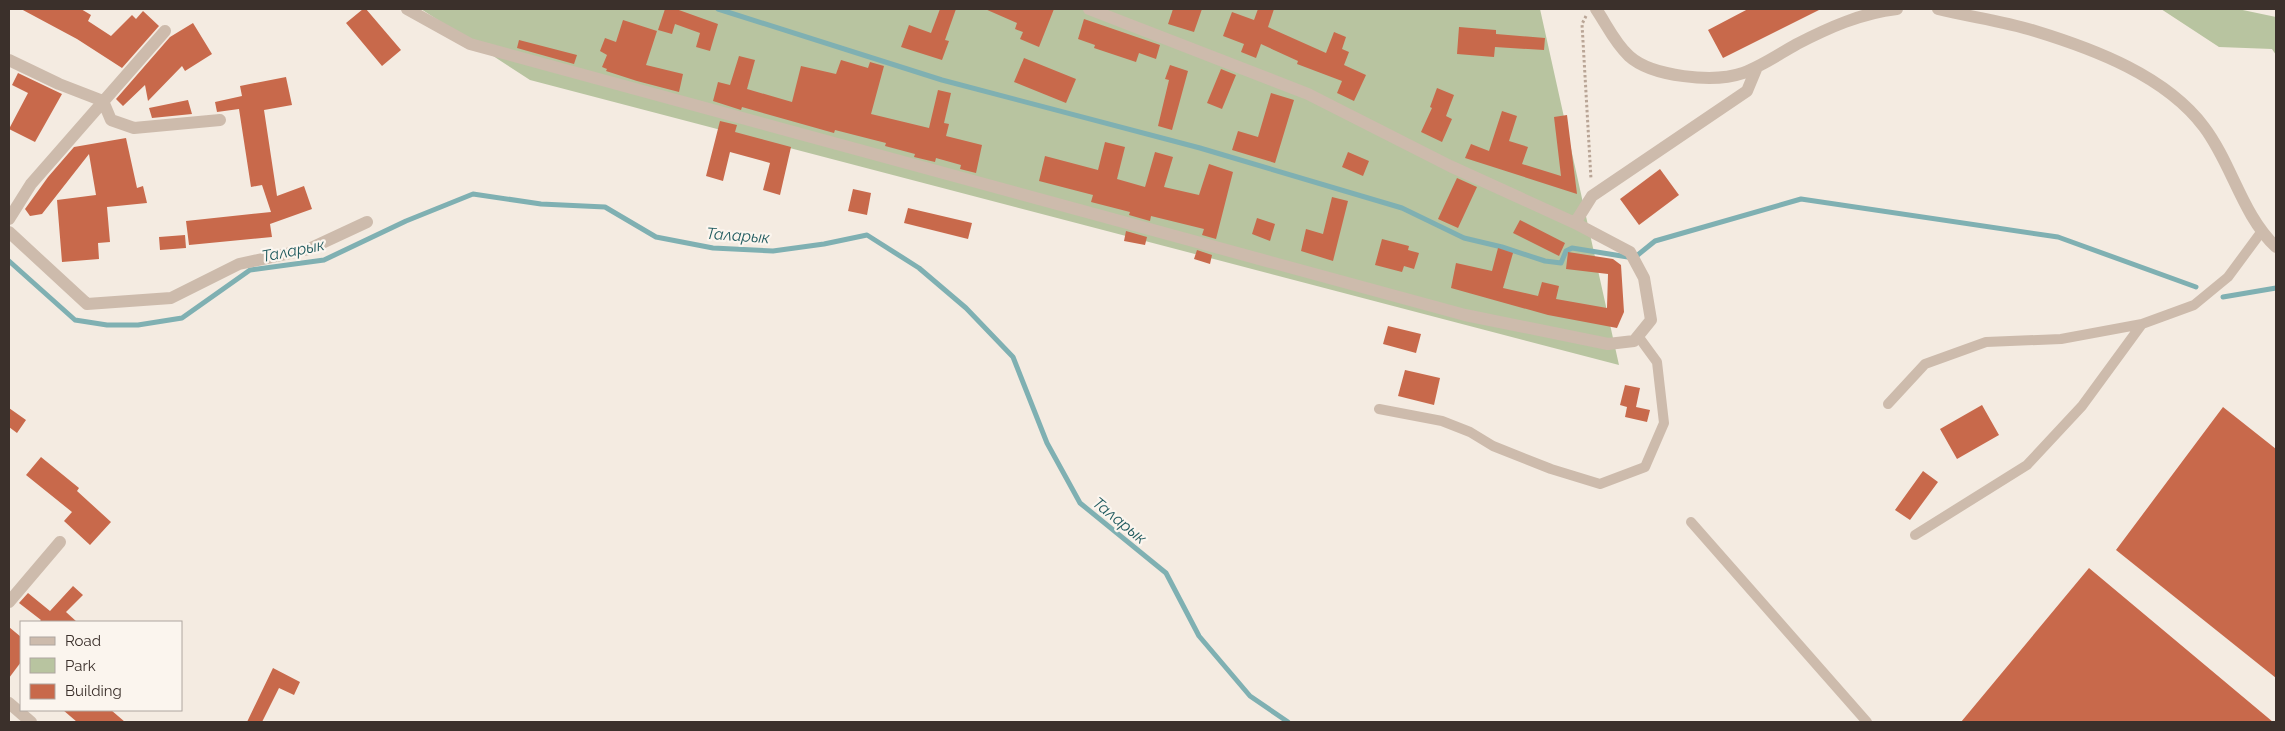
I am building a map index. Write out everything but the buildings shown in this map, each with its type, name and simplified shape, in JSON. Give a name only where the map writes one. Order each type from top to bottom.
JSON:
[{"type":"street","points":[[407,9],[470,44],[1465,316],[1608,344],[1634,342],[1651,320],[1644,278],[1630,252],[1575,223],[1450,166],[1308,94],[1089,9]]},
{"type":"street","points":[[1596,9],[1609,33],[1630,57],[1660,72],[1682,77],[1740,74],[1757,67],[1796,44],[1840,24],[1877,12],[1897,9]]},
{"type":"street","points":[[1938,9],[2033,30],[2050,36],[2136,70],[2170,92],[2187,107],[2205,128],[2225,161],[2262,231],[2276,247]]},
{"type":"street","points":[[9,219],[31,184],[165,32]]},
{"type":"street","points":[[9,60],[59,84],[103,101],[111,120],[134,128],[220,120]]},
{"type":"street","points":[[1575,223],[1592,196],[1746,91],[1757,67]]},
{"type":"street","points":[[9,232],[86,304],[171,298],[239,264],[309,249],[367,222]]},
{"type":"street","points":[[9,602],[60,542]]},
{"type":"street","points":[[9,703],[31,722]]},
{"type":"lane","points":[[1888,404],[1925,364],[1986,342],[2061,339],[2142,324],[2194,305],[2228,277],[2262,231]]},
{"type":"lane","points":[[1915,534],[2027,465],[2082,406],[2142,324]]},
{"type":"lane","points":[[1380,409],[1442,421],[1470,432],[1493,446],[1551,470],[1600,484],[1645,467],[1664,423],[1657,362],[1638,336]]},
{"type":"lane","points":[[1691,522],[1867,722]]},
{"type":"path","points":[[1589,9],[1582,24],[1592,196]]},
{"type":"green space","points":[[421,9],[1540,9],[1619,365],[530,80]]},
{"type":"green space","points":[[2161,9],[2238,9],[2276,17],[2276,55],[2272,49],[2219,47]]},
{"type":"waterway","points":[[718,9],[942,80],[1200,148],[1402,208],[1464,238],[1502,247],[1545,261],[1561,263],[1566,251],[1572,248],[1634,258],[1655,241],[1801,199],[2058,237],[2196,287]]},
{"type":"waterway","name":"Таларык","points":[[9,261],[75,320],[107,325],[138,325],[182,318],[250,270],[324,260],[406,221],[473,194],[541,204],[605,207],[656,237],[713,248],[773,251],[824,244],[867,235],[919,268],[966,308],[1013,357],[1047,443],[1080,503],[1166,573],[1199,636],[1250,696],[1288,722]]},
{"type":"waterway","points":[[2223,297],[2276,288]]}]
